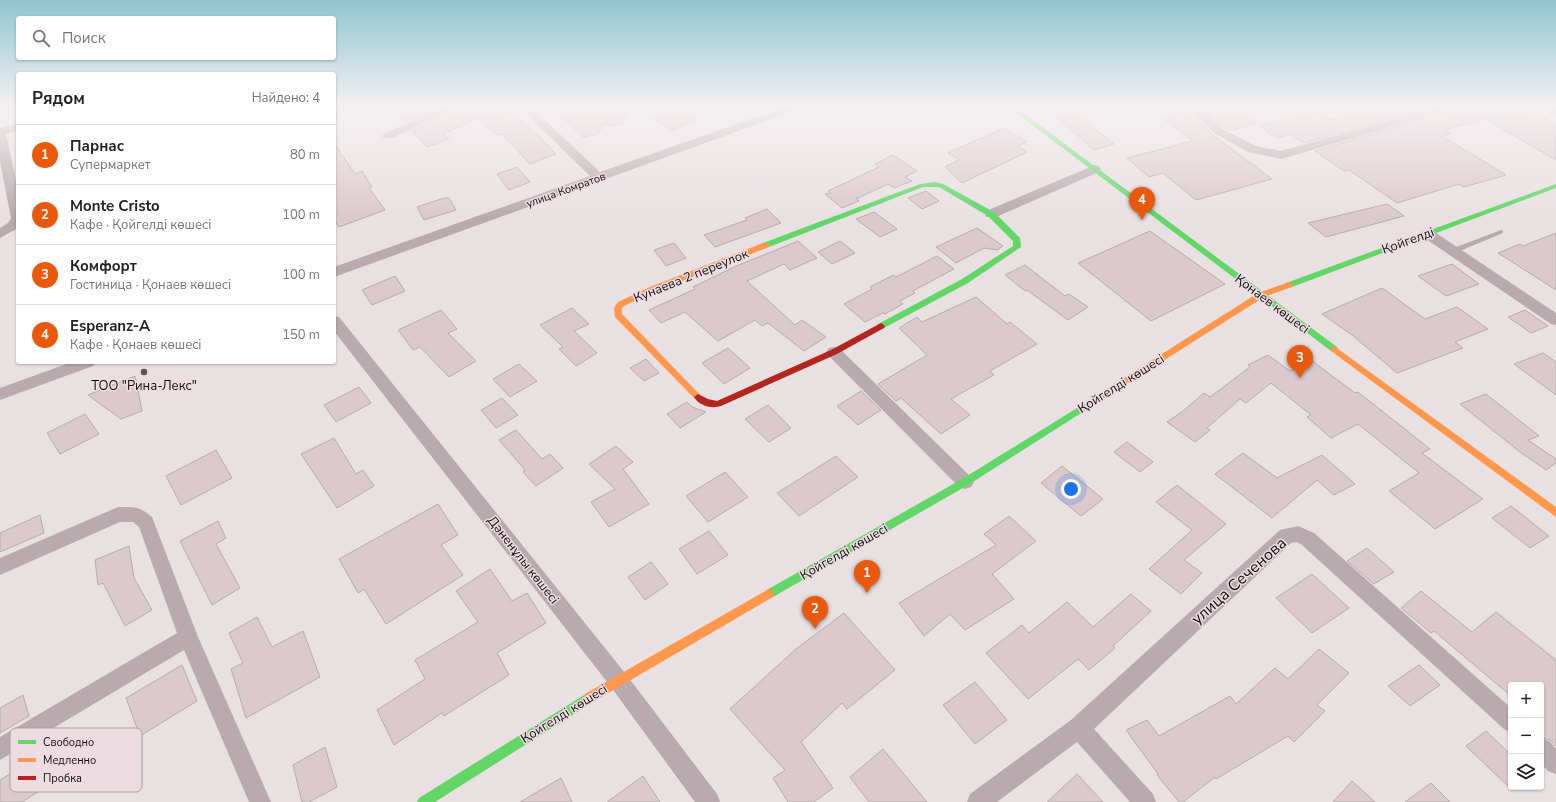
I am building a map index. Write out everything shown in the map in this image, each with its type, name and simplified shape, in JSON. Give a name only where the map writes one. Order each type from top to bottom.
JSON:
[{"type":"street","points":[[2,143],[16,209]]},
{"type":"street","points":[[563,143],[599,178]]},
{"type":"street","name":"улица Комратов","points":[[336,271],[695,143]]},
{"type":"street","name":"Қонаев көшесі","points":[[1060,143],[1261,295],[1556,513]]},
{"type":"street","points":[[1242,143],[1252,149],[1281,155],[1322,143]]},
{"type":"street","points":[[991,214],[1095,169]]},
{"type":"street","name":"Кунаева 2 переулок","points":[[922,185],[941,185],[991,214],[1017,240],[1017,247],[1010,253],[964,281],[834,352],[718,404],[710,404],[701,400],[618,315],[618,308],[621,304],[653,289],[922,185]]},
{"type":"street","name":"Қойгелді","points":[[1261,295],[1556,186]]},
{"type":"street","points":[[0,234],[13,226],[16,221]]},
{"type":"street","points":[[1428,234],[1556,320]]},
{"type":"street","name":"Қойгелді көшесі","points":[[423,802],[618,680],[965,482],[1261,295]]},
{"type":"street","name":"Дәненұлы көшесі","points":[[336,325],[618,680],[709,802]]},
{"type":"street","points":[[834,352],[965,482]]},
{"type":"street","points":[[0,394],[82,364]]},
{"type":"street","points":[[0,567],[118,515],[136,514],[146,522],[188,638],[260,802]]},
{"type":"street","name":"улица Сеченова","points":[[978,802],[1079,728],[1286,536],[1298,534],[1308,539],[1508,719]]},
{"type":"street","points":[[36,728],[188,638]]},
{"type":"street","points":[[1079,728],[1144,802]]},
{"type":"street","points":[[0,749],[10,743]]},
{"type":"street","points":[[1544,752],[1556,763]]},
{"type":"lane","points":[[1453,251],[1501,232]]},
{"type":"building","points":[[424,143],[437,143],[427,147]]},
{"type":"building","points":[[511,143],[546,143],[556,154],[530,164]]},
{"type":"building","points":[[969,143],[1024,143],[1018,146],[1027,152],[962,183],[945,167],[959,160],[948,153]]},
{"type":"building","points":[[1086,143],[1114,144],[1094,150]]},
{"type":"building","points":[[1184,143],[1224,143],[1272,179],[1196,200],[1163,173],[1149,177],[1127,158]]},
{"type":"building","points":[[1341,143],[1454,143],[1506,175],[1464,187],[1459,184],[1397,203],[1349,170],[1344,171],[1315,151]]},
{"type":"building","points":[[1527,143],[1556,143],[1556,160]]},
{"type":"building","points":[[336,146],[355,174],[362,171],[372,187],[369,188],[385,210],[339,227],[336,222]]},
{"type":"building","points":[[893,155],[917,171],[905,177],[912,181],[894,188],[888,184],[856,199],[859,201],[842,208],[825,194],[830,193],[828,191],[879,167],[875,164]]},
{"type":"building","points":[[517,167],[530,182],[509,190],[497,174]]},
{"type":"building","points":[[926,191],[939,201],[922,209],[908,198]]},
{"type":"building","points":[[444,198],[449,198],[456,210],[424,220],[417,207]]},
{"type":"building","points":[[1387,204],[1404,216],[1326,237],[1308,223]]},
{"type":"building","points":[[767,209],[781,223],[715,247],[704,235],[747,220],[745,218]]},
{"type":"building","points":[[874,212],[897,229],[880,237],[856,219]]},
{"type":"building","points":[[977,228],[1003,246],[997,250],[984,248],[956,263],[936,247]]},
{"type":"building","points":[[1150,231],[1225,284],[1151,321],[1078,263]]},
{"type":"building","points":[[1556,233],[1556,290],[1498,253],[1520,244],[1523,246]]},
{"type":"building","points":[[798,241],[817,258],[790,270],[784,264],[747,281],[795,325],[802,320],[826,337],[804,351],[768,323],[762,326],[755,320],[718,341],[685,312],[661,323],[649,310],[695,289],[693,287],[734,267]]},
{"type":"building","points":[[840,241],[855,253],[832,264],[818,252]]},
{"type":"building","points":[[674,243],[686,258],[666,266],[654,250]]},
{"type":"building","points":[[937,256],[954,269],[913,291],[915,293],[900,301],[903,304],[885,314],[883,313],[865,322],[844,304],[872,289],[870,287],[893,275],[896,277]]},
{"type":"building","points":[[1452,264],[1479,284],[1446,296],[1418,276]]},
{"type":"building","points":[[1025,265],[1065,296],[1069,294],[1088,307],[1068,320],[1027,290],[1025,291],[1005,275]]},
{"type":"building","points":[[395,276],[405,291],[372,305],[362,290]]},
{"type":"building","points":[[1382,288],[1425,319],[1457,307],[1488,329],[1455,342],[1463,348],[1397,373],[1352,335],[1322,314]]},
{"type":"building","points":[[976,297],[1007,324],[1010,322],[1037,344],[990,371],[994,375],[951,399],[970,415],[941,434],[901,398],[896,401],[878,384],[927,355],[899,328],[917,317],[922,322]]},
{"type":"building","points":[[572,308],[589,324],[574,331],[597,353],[576,366],[559,349],[563,347],[540,325]]},
{"type":"building","points":[[441,310],[457,329],[448,333],[476,361],[449,377],[420,347],[413,350],[398,330]]},
{"type":"building","points":[[1525,310],[1548,326],[1531,333],[1508,317]]},
{"type":"building","points":[[728,348],[750,368],[724,384],[702,363]]},
{"type":"building","points":[[1543,353],[1556,362],[1556,395],[1514,364]]},
{"type":"building","points":[[1268,355],[1290,371],[1311,360],[1355,393],[1358,392],[1430,449],[1422,453],[1483,499],[1435,529],[1389,491],[1419,473],[1358,424],[1331,438],[1307,417],[1311,415],[1271,383],[1246,403],[1240,399],[1207,428],[1210,430],[1195,442],[1167,422],[1183,411],[1204,393],[1210,397],[1250,367],[1248,365]]},
{"type":"building","points":[[646,359],[659,373],[644,381],[630,368]]},
{"type":"building","points":[[519,364],[537,381],[510,397],[493,379]]},
{"type":"building","points":[[135,376],[142,411],[121,419],[88,395]]},
{"type":"building","points":[[359,387],[371,403],[336,422],[324,405]]},
{"type":"building","points":[[861,391],[881,410],[858,425],[837,406]]},
{"type":"building","points":[[1486,394],[1539,436],[1528,440],[1556,459],[1556,463],[1546,470],[1520,452],[1460,404]]},
{"type":"building","points":[[502,398],[518,415],[496,428],[481,410]]},
{"type":"building","points":[[687,402],[692,407],[706,412],[680,428],[667,414]]},
{"type":"building","points":[[768,405],[791,428],[769,442],[745,419]]},
{"type":"building","points":[[85,414],[99,434],[60,454],[47,433]]},
{"type":"building","points":[[516,430],[542,459],[550,454],[563,468],[536,486],[523,472],[525,470],[499,440]]},
{"type":"building","points":[[334,438],[356,474],[363,470],[374,486],[337,508],[301,454]]},
{"type":"building","points":[[1127,442],[1153,462],[1140,472],[1114,452]]},
{"type":"building","points":[[616,446],[633,462],[623,469],[649,504],[609,527],[591,502],[615,489],[589,464]]},
{"type":"building","points":[[216,450],[232,478],[181,505],[166,476]]},
{"type":"building","points":[[1243,453],[1277,478],[1322,455],[1355,484],[1334,495],[1317,480],[1272,518],[1215,474]]},
{"type":"building","points":[[836,456],[858,477],[799,516],[777,493]]},
{"type":"building","points":[[1062,466],[1103,499],[1081,516],[1041,483]]},
{"type":"building","points":[[725,472],[748,497],[708,522],[686,496]]},
{"type":"building","points":[[1177,485],[1226,524],[1184,560],[1202,573],[1181,594],[1149,569],[1192,530],[1156,502]]},
{"type":"building","points":[[438,504],[458,535],[441,545],[463,575],[386,624],[364,589],[358,593],[339,559]]},
{"type":"building","points":[[1511,506],[1549,536],[1530,548],[1492,518]]},
{"type":"building","points":[[40,515],[44,533],[0,552],[0,533]]},
{"type":"building","points":[[1009,516],[1036,541],[992,574],[1014,599],[965,630],[950,614],[924,636],[899,603],[996,545],[984,534]]},
{"type":"building","points":[[218,521],[226,538],[216,544],[240,588],[212,605],[180,541]]},
{"type":"building","points":[[709,531],[728,555],[697,574],[679,549]]},
{"type":"building","points":[[129,546],[134,578],[152,610],[125,626],[103,583],[98,585],[95,560]]},
{"type":"building","points":[[1367,548],[1394,572],[1374,584],[1347,561]]},
{"type":"building","points":[[651,562],[668,584],[645,600],[628,577]]},
{"type":"building","points":[[490,569],[512,601],[527,593],[546,623],[497,653],[509,675],[444,716],[442,713],[394,745],[377,710],[425,679],[415,660],[478,622],[456,591]]},
{"type":"building","points":[[1312,574],[1349,608],[1312,633],[1276,598]]},
{"type":"building","points":[[1421,591],[1472,632],[1496,612],[1556,660],[1556,746],[1550,740],[1544,738],[1544,682],[1508,682],[1508,693],[1434,631],[1431,633],[1401,608]]},
{"type":"building","points":[[1131,594],[1151,611],[1113,646],[1115,648],[1089,670],[1078,659],[1028,699],[986,653],[1022,625],[1029,633],[1067,602],[1093,627]]},
{"type":"building","points":[[844,613],[895,670],[847,709],[842,703],[801,742],[833,788],[814,802],[788,802],[773,778],[785,770],[730,709],[796,649]]},
{"type":"building","points":[[257,617],[272,647],[303,631],[320,677],[246,718],[231,669],[243,663],[229,633]]},
{"type":"building","points":[[1319,649],[1349,673],[1317,705],[1325,711],[1294,742],[1288,736],[1216,779],[1215,777],[1183,802],[1179,802],[1157,775],[1158,774],[1126,730],[1147,720],[1159,736],[1230,696],[1236,704],[1275,668],[1288,679]]},
{"type":"building","points":[[182,665],[197,701],[142,735],[142,728],[137,728],[126,698]]},
{"type":"building","points":[[1419,665],[1440,685],[1410,706],[1388,686]]},
{"type":"building","points":[[975,682],[1007,720],[975,744],[943,705]]},
{"type":"building","points":[[23,695],[29,716],[0,733],[0,708]]},
{"type":"building","points":[[1486,731],[1508,752],[1508,786],[1466,746]]},
{"type":"building","points":[[325,747],[337,787],[309,802],[302,802],[293,765]]},
{"type":"building","points":[[883,749],[927,802],[869,802],[850,777]]},
{"type":"building","points":[[10,774],[10,792],[38,792],[22,802],[0,802],[0,780]]},
{"type":"building","points":[[1077,774],[1103,802],[1047,802]]},
{"type":"building","points":[[643,776],[660,802],[607,802]]},
{"type":"building","points":[[561,778],[572,802],[520,802]]},
{"type":"building","points":[[1352,781],[1375,802],[1333,802]]},
{"type":"building","points":[[1431,783],[1450,802],[1405,802]]},
{"type":"traffic: fast","points":[[1060,143],[1334,349]]},
{"type":"traffic: fast","points":[[881,326],[965,281],[1017,247],[1017,240],[991,214],[941,185],[935,184]]},
{"type":"traffic: fast","points":[[766,245],[922,185],[935,184]]},
{"type":"traffic: fast","points":[[1289,285],[1556,186]]},
{"type":"traffic: fast","points":[[769,594],[965,482],[1108,392]]},
{"type":"traffic: fast","points":[[423,802],[589,698]]},
{"type":"traffic: slow","points":[[698,397],[618,315],[618,308],[621,304],[653,289],[766,245]]},
{"type":"traffic: slow","points":[[1108,392],[1261,295],[1289,285]]},
{"type":"traffic: slow","points":[[1334,349],[1556,513]]},
{"type":"traffic: slow","points":[[589,698],[769,594]]},
{"type":"traffic: jam","points":[[698,397],[707,403],[718,404],[834,352],[881,326]]},
{"type":"place","name":"Esperanz-A","points":[[1142,220]]},
{"type":"place","name":"ТОО \"Рина-Лекс\"","points":[[144,372]]},
{"type":"place","name":"Комфорт","points":[[1300,378]]},
{"type":"place","name":"Парнас","points":[[867,593]]},
{"type":"place","name":"Monte Cristo","points":[[815,629]]}]
